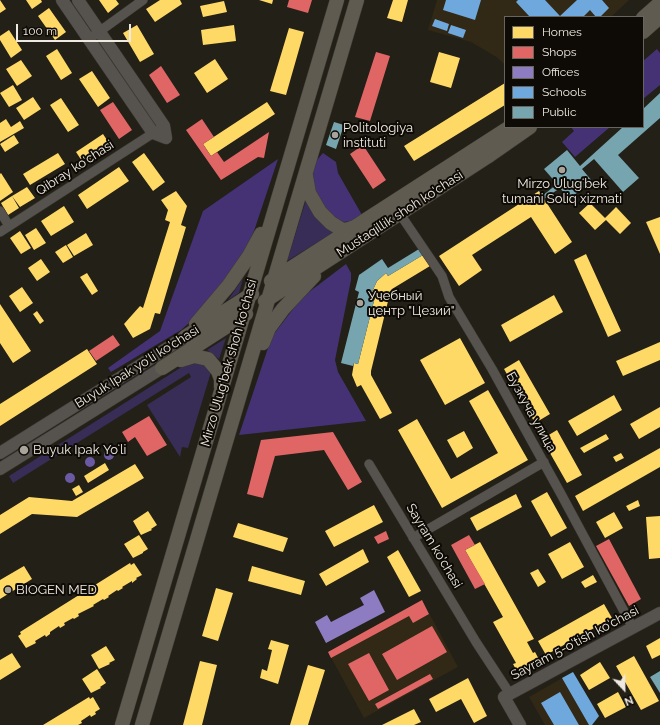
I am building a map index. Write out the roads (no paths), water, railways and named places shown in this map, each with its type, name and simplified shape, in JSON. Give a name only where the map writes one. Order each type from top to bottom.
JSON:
[{"type":"main road","name":"Mirzo Ulug'bek shoh ko'chasi","points":[[122,725],[336,0]]},
{"type":"main road","name":"Mirzo Ulug'bek shoh ko'chasi","points":[[142,725],[357,0]]},
{"type":"main road","points":[[644,17],[660,2]]},
{"type":"main road","points":[[644,31],[660,17]]},
{"type":"main road","points":[[327,31],[346,37]]},
{"type":"main road","name":"Mustaqillik shoh ko'chasi","points":[[274,280],[508,128]]},
{"type":"main road","name":"Mustaqillik shoh ko'chasi","points":[[268,299],[487,157],[529,128]]},
{"type":"main road","points":[[306,173],[306,182],[309,193],[320,212],[331,223],[341,229],[351,229],[356,227]]},
{"type":"main road","points":[[185,336],[229,285],[249,256],[273,213]]},
{"type":"main road","points":[[213,485],[239,417],[258,354],[267,332],[283,309],[330,259]]},
{"type":"main road","name":"Buyuk Ipak yo'li ko'chasi","points":[[185,336],[274,280]]},
{"type":"main road","points":[[243,315],[268,299]]},
{"type":"main road","name":"Buyuk Ipak yo'li ko'chasi","points":[[162,368],[243,315]]},
{"type":"main road","points":[[162,368],[191,356],[208,359],[219,373],[221,380],[221,392]]},
{"type":"street","points":[[62,0],[153,133],[166,138],[164,126],[78,0]]},
{"type":"street","points":[[89,39],[143,0]]},
{"type":"street","name":"Qibray ko'chasi","points":[[0,232],[153,133]]},
{"type":"street","points":[[0,211],[11,225]]},
{"type":"street","name":"Бузкуча улица","points":[[400,214],[442,276],[449,297],[492,369],[544,462],[633,628]]},
{"type":"street","name":"Buyuk Ipak yo'li ko'chasi","points":[[0,453],[185,336]]},
{"type":"street","name":"Buyuk Ipak yo'li ko'chasi","points":[[0,469],[162,368]]},
{"type":"street","points":[[22,440],[27,441],[30,445],[26,453]]},
{"type":"street","points":[[413,538],[544,462]]},
{"type":"street","name":"Sayram ko'chasi","points":[[368,464],[507,695],[527,725]]},
{"type":"street","name":"Sayram 5-o'tish ko'chasi","points":[[507,695],[660,613]]},
{"type":"street","name":"Sayram ko'chasi","points":[[507,695],[520,725]]},
{"type":"place","name":"Politologiya instituti","points":[[335,135]]},
{"type":"place","name":"Mirzo Ulugʻbek tumani Soliq xizmati","points":[[562,170]]},
{"type":"place","name":"Учебный центр \"Цезий\"","points":[[360,303]]},
{"type":"place","name":"Buyuk Ipak Yoʻli","points":[[24,450]]},
{"type":"place","name":"BIOGEN MED","points":[[8,590]]}]
